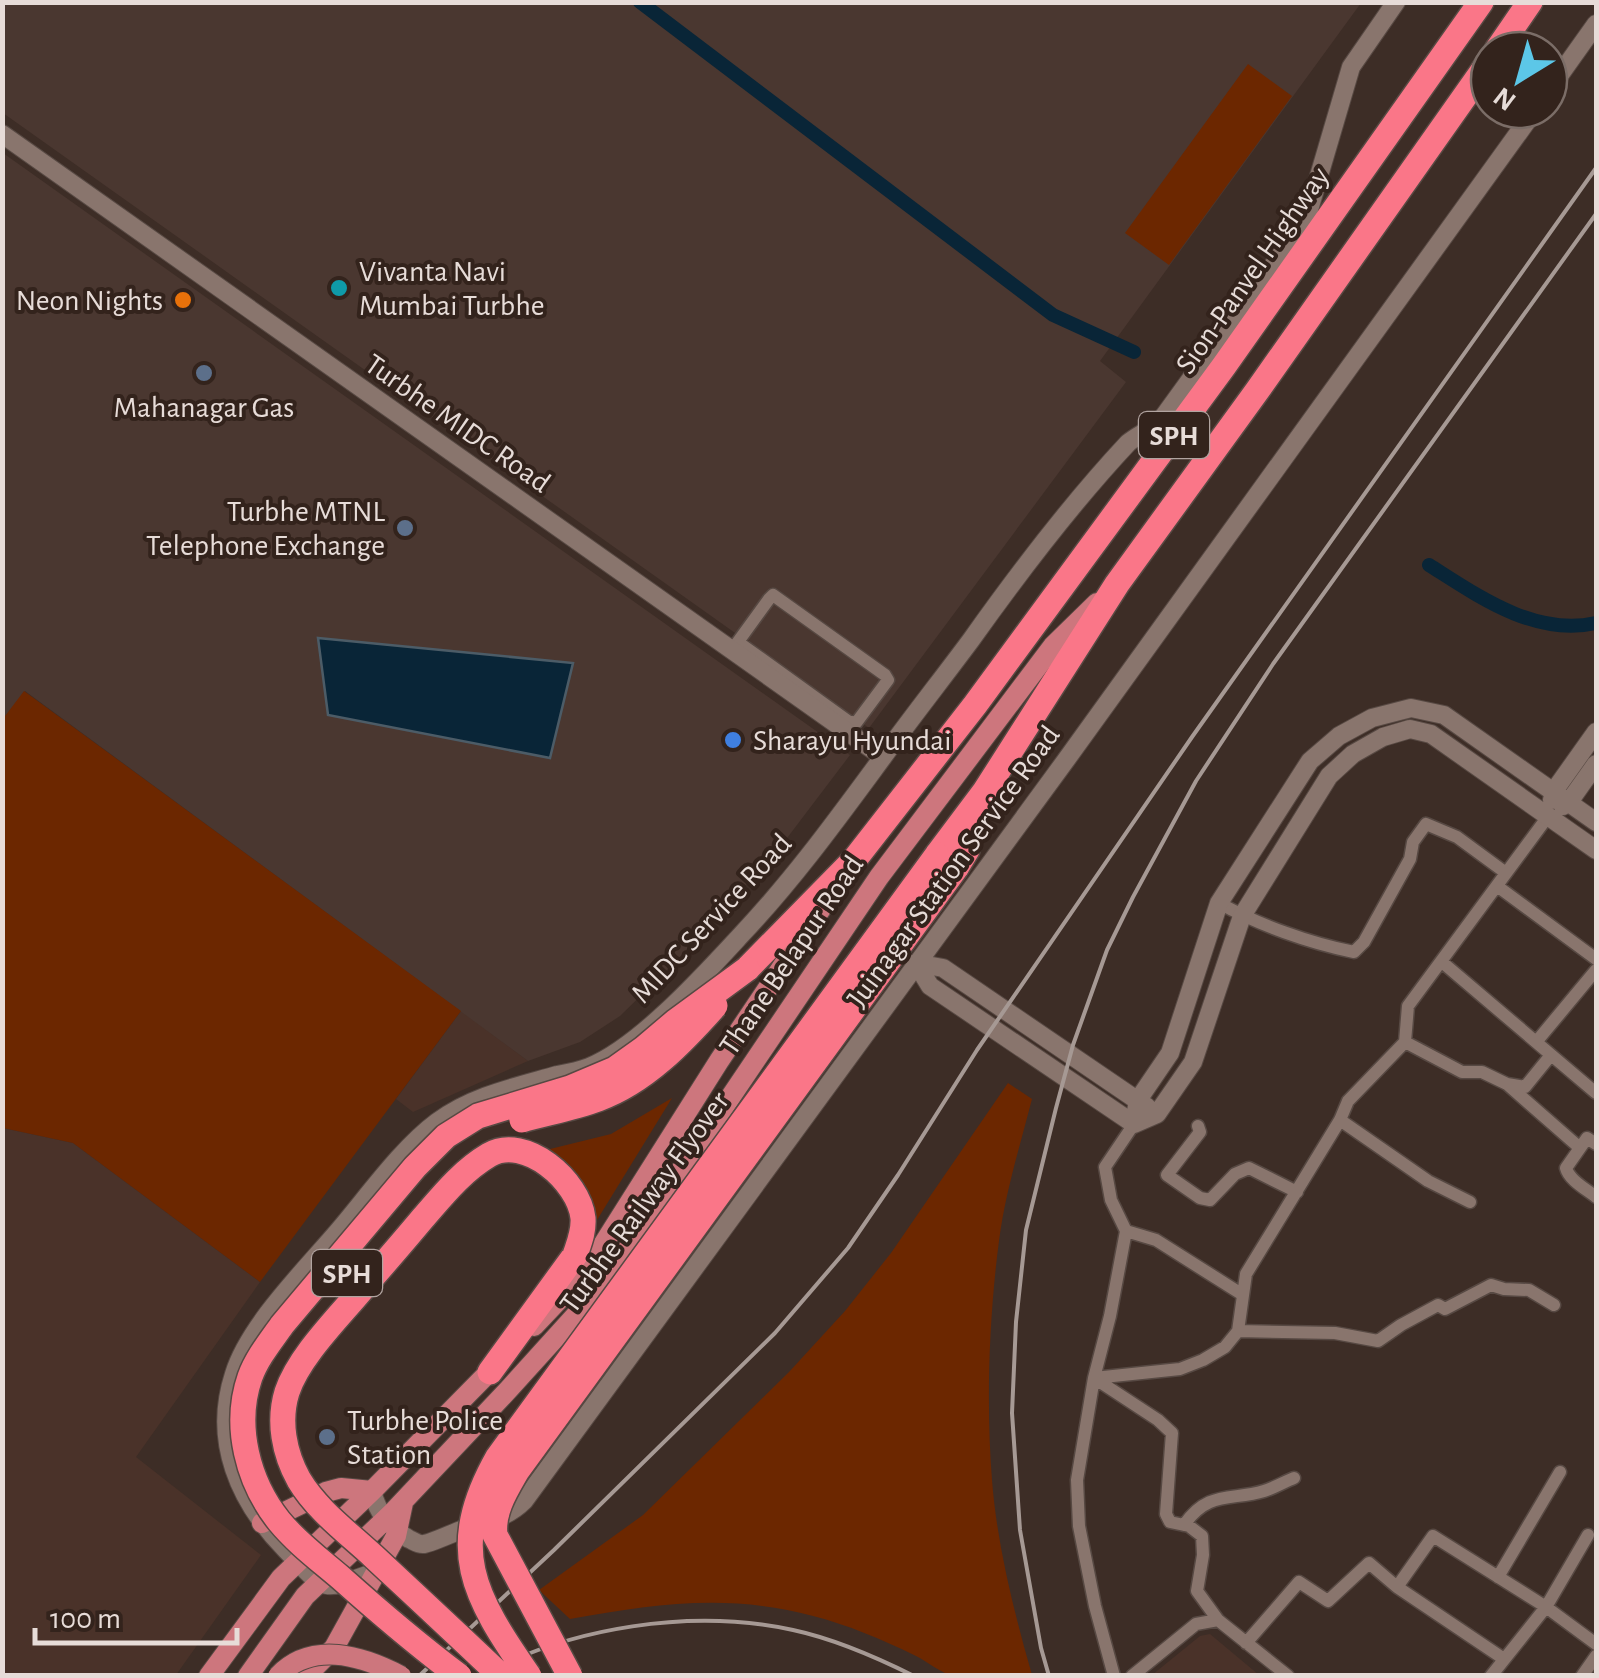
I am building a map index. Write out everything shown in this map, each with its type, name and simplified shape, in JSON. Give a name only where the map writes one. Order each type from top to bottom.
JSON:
[{"type":"highway","name":"Sion-Panvel Highway","points":[[855,859],[975,705],[1224,366],[1313,225],[1481,2]]},
{"type":"highway","points":[[1511,30],[1530,2]]},
{"type":"highway","name":"SPH","points":[[1116,584],[1258,391],[1469,90]]},
{"type":"highway","name":"Turbhe Railway Flyover","points":[[570,1676],[495,1534],[502,1497],[517,1470],[947,862],[985,792],[1116,584]]},
{"type":"highway","name":"SPH","points":[[473,1676],[293,1511],[266,1462],[260,1410],[266,1383],[278,1359],[315,1310],[458,1148],[485,1131],[600,1099],[657,1064],[855,859]]},
{"type":"highway","name":"Turbhe Railway Flyover","points":[[529,1676],[493,1621],[476,1584],[469,1550],[472,1518],[482,1487],[498,1457],[947,862]]},
{"type":"highway","points":[[459,1676],[404,1635],[280,1522],[250,1468],[244,1438],[250,1378],[282,1325],[415,1167],[446,1136],[478,1116],[570,1088],[615,1069],[747,969]]},
{"type":"highway","points":[[490,1372],[574,1255],[582,1236],[578,1200],[566,1181],[550,1165],[512,1151],[494,1152],[472,1166],[445,1192],[297,1371],[283,1412],[288,1455],[310,1496],[501,1676]]},
{"type":"main road","name":"Thane Belapur Road","points":[[306,1676],[334,1648],[375,1572],[404,1501],[604,1283],[879,877],[1053,646],[1116,584]]},
{"type":"main road","name":"Thane Belapur Road","points":[[209,1676],[281,1578],[372,1491],[587,1270],[719,1061],[855,859]]},
{"type":"main road","points":[[262,1523],[326,1492],[341,1488],[372,1491]]},
{"type":"main road","name":"Thane Belapur Road","points":[[248,1676],[305,1596],[391,1526]]},
{"type":"main road","points":[[278,1676],[293,1663],[334,1654],[365,1659],[401,1676]]},
{"type":"street","name":"MIDC Service Road","points":[[318,1583],[262,1523],[234,1473],[227,1407],[234,1372],[249,1342],[278,1302],[402,1156],[435,1123],[472,1100],[587,1068],[634,1039],[772,901],[831,828],[1058,522],[1128,443],[1162,420],[1313,225],[1351,68],[1396,2]]},
{"type":"street","points":[[1569,62],[1596,24]]},
{"type":"street","name":"Juinagar Station Service Road","points":[[391,1526],[424,1544],[501,1518],[524,1500],[1521,130]]},
{"type":"street","name":"Turbhe MIDC Road","points":[[2,134],[735,646],[883,757]]},
{"type":"street","points":[[773,596],[885,674],[888,680],[856,723],[735,646],[773,596]]},
{"type":"street","points":[[1114,1676],[1079,1526],[1077,1480],[1094,1378],[1126,1231],[1111,1200],[1106,1167],[1134,1124],[1138,1100],[1170,1054],[1219,903],[1310,762],[1339,736],[1372,718],[1411,708],[1444,715],[1596,822]]},
{"type":"street","points":[[1134,1124],[1157,1114],[1193,1062],[1242,916],[1328,776],[1353,754],[1383,737],[1410,729],[1431,734],[1596,850]]},
{"type":"street","points":[[1094,1378],[1180,1369],[1226,1347],[1238,1332],[1246,1274],[1348,1101],[1405,1042],[1408,1006],[1549,815],[1596,732]]},
{"type":"street","points":[[1562,796],[1596,764]]},
{"type":"street","points":[[1219,903],[1242,916],[1326,947],[1354,952],[1364,942],[1410,859],[1413,842],[1426,824],[1457,837],[1506,873]]},
{"type":"street","points":[[1497,886],[1596,958]]},
{"type":"street","points":[[916,962],[943,968],[1157,1114]]},
{"type":"street","points":[[916,962],[930,986],[1134,1124]]},
{"type":"street","points":[[1442,962],[1596,1092]]},
{"type":"street","points":[[1537,1041],[1596,970]]},
{"type":"street","points":[[1405,1042],[1462,1072],[1482,1072],[1507,1084],[1580,1148]]},
{"type":"street","points":[[1507,1084],[1525,1087],[1551,1055]]},
{"type":"street","points":[[1340,1120],[1428,1181],[1470,1202]]},
{"type":"street","points":[[1198,1126],[1200,1132],[1167,1175],[1200,1198],[1210,1200],[1235,1174],[1250,1168],[1297,1192]]},
{"type":"street","points":[[1596,1144],[1587,1138],[1568,1162],[1567,1173],[1596,1196]]},
{"type":"street","points":[[1126,1231],[1156,1240],[1242,1295]]},
{"type":"street","points":[[1238,1332],[1335,1333],[1378,1342],[1438,1304],[1445,1309],[1491,1285],[1529,1290],[1554,1304]]},
{"type":"street","points":[[1094,1378],[1172,1432],[1166,1514],[1170,1522],[1202,1536],[1197,1591],[1218,1620],[1288,1676]]},
{"type":"street","points":[[1498,1577],[1560,1472]]},
{"type":"street","points":[[1184,1525],[1208,1502],[1264,1491],[1294,1478]]},
{"type":"street","points":[[372,1491],[377,1508],[391,1526]]},
{"type":"street","points":[[1491,1676],[1546,1607],[1588,1535]]},
{"type":"street","points":[[1397,1587],[1432,1536],[1546,1607],[1596,1644]]},
{"type":"street","points":[[1246,1643],[1300,1582],[1328,1602],[1369,1563],[1397,1587],[1504,1659]]},
{"type":"street","points":[[318,1583],[333,1587],[375,1572]]},
{"type":"street","points":[[1132,1676],[1196,1624],[1218,1620]]},
{"type":"street","points":[[1582,1676],[1596,1656]]},
{"type":"shaded area","points":[[3,3],[1361,3],[1100,361],[1126,382],[869,728],[3,113]]},
{"type":"shaded area","points":[[1248,64],[1292,96],[1169,265],[1125,233]]},
{"type":"shaded area","points":[[3,153],[850,755],[778,850],[620,1016],[580,1042],[528,1061],[25,691],[3,720]]},
{"type":"shaded area","points":[[24,691],[461,1011],[260,1282],[73,1143],[3,1128],[2,720]]},
{"type":"shaded area","points":[[461,1011],[528,1061],[413,1112],[396,1099]]},
{"type":"shaded area","points":[[1008,1083],[1032,1099],[999,1241],[990,1360],[990,1451],[1002,1554],[1032,1675],[950,1675],[852,1628],[813,1616],[751,1605],[662,1605],[570,1619],[539,1590],[643,1515],[789,1372],[891,1253]]},
{"type":"shaded area","points":[[672,1098],[597,1220],[580,1179],[546,1150],[611,1134]]},
{"type":"shaded area","points":[[3,1128],[73,1143],[260,1282],[136,1457],[261,1555],[176,1675],[3,1676]]},
{"type":"shaded area","points":[[1210,1634],[1259,1675],[1152,1675],[1200,1636]]},
{"type":"water","points":[[318,638],[573,663],[550,758],[328,715]]},
{"type":"waterway","points":[[640,2],[1053,315],[1134,352]]},
{"type":"waterway","points":[[1429,565],[1487,601],[1529,619],[1573,626],[1596,623]]},
{"type":"railway","points":[[419,1676],[775,1333],[848,1248],[977,1050],[1192,737],[1596,168]]},
{"type":"railway","points":[[1049,1676],[1020,1530],[1012,1413],[1016,1322],[1026,1230],[1073,1045],[1107,950],[1196,781],[1273,664],[1596,214]]},
{"type":"railway","points":[[480,1676],[515,1659],[592,1634],[632,1626],[714,1621],[809,1634],[855,1649],[914,1676]]},
{"type":"place","name":"Vivanta Navi Mumbai Turbhe","points":[[339,288]]},
{"type":"place","name":"Neon Nights","points":[[183,300]]},
{"type":"place","name":"Mahanagar Gas","points":[[204,373]]},
{"type":"place","name":"Turbhe MTNL Telephone Exchange","points":[[405,528]]},
{"type":"place","name":"Sharayu Hyundai","points":[[733,740]]},
{"type":"place","name":"Turbhe Police Station","points":[[327,1437]]}]
